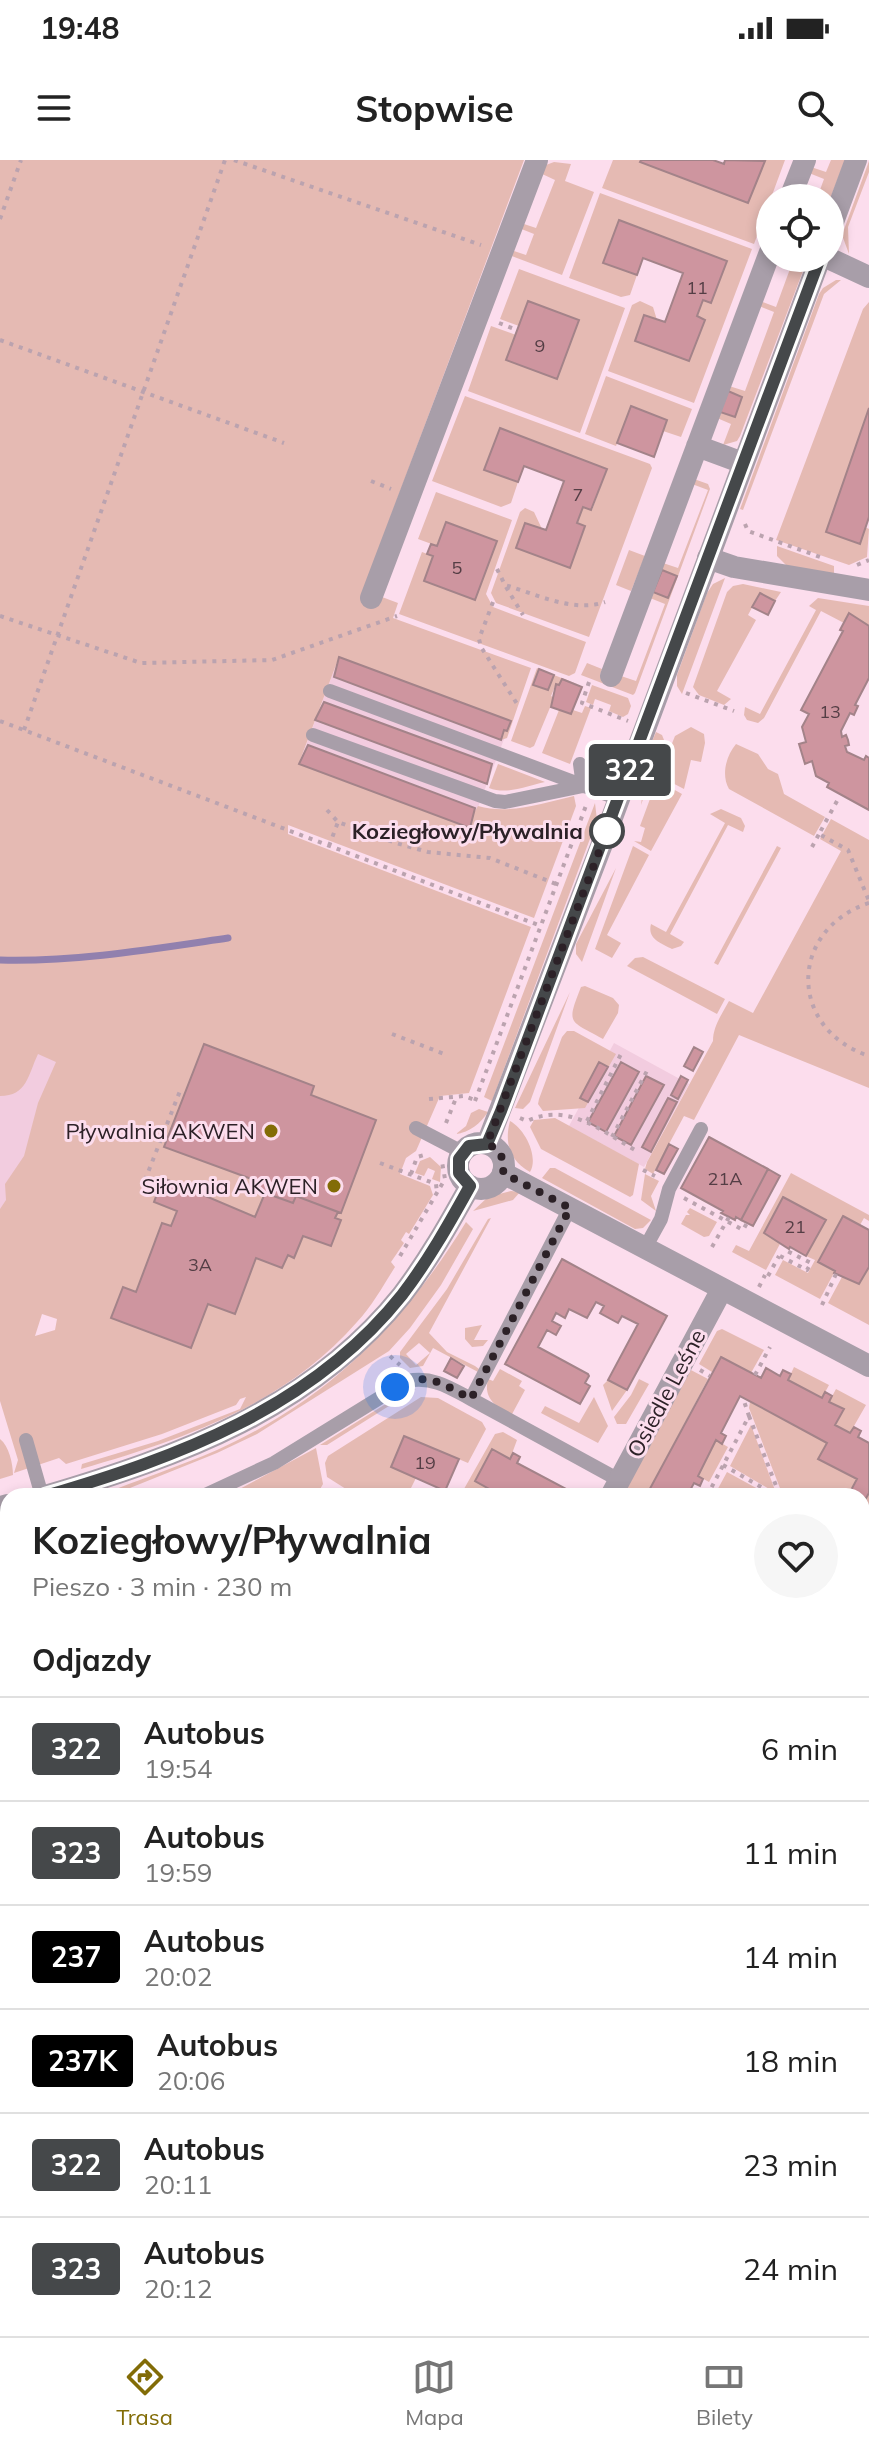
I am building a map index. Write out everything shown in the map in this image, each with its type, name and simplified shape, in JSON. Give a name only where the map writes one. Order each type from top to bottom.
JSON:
[{"type":"street","points":[[371,598],[537,160]]},
{"type":"street","points":[[796,184],[805,160]]},
{"type":"street","points":[[844,192],[856,160]]},
{"type":"street","points":[[844,265],[869,277]]},
{"type":"street","points":[[600,679],[697,446],[762,272]]},
{"type":"street","points":[[487,1144],[815,272]]},
{"type":"street","points":[[697,446],[743,463]]},
{"type":"street","points":[[708,558],[734,567],[869,590]]},
{"type":"street","points":[[473,1144],[487,1144],[500,1153],[504,1162],[503,1173],[491,1187],[479,1189],[470,1186],[459,1173],[458,1166],[462,1152],[473,1144]]},
{"type":"street","points":[[503,1173],[869,1366]]},
{"type":"street","points":[[69,1488],[155,1461],[214,1437],[270,1409],[301,1388],[354,1344],[400,1297],[435,1248],[470,1186]]},
{"type":"street","name":"Osiedle Leśne","points":[[615,1488],[722,1289]]},
{"type":"lane","points":[[330,691],[619,799]]},
{"type":"lane","points":[[313,735],[495,801],[505,802],[588,787]]},
{"type":"lane","points":[[580,764],[588,787]]},
{"type":"lane","points":[[416,1128],[462,1152]]},
{"type":"lane","points":[[645,1248],[661,1219],[669,1189],[701,1129]]},
{"type":"lane","points":[[471,1399],[570,1208]]},
{"type":"lane","points":[[220,1488],[274,1463],[407,1381],[421,1378],[435,1380],[471,1399],[615,1488]]},
{"type":"lane","points":[[26,1440],[41,1488]]},
{"type":"path","points":[[0,219],[21,160]]},
{"type":"path","points":[[24,730],[225,160]]},
{"type":"path","points":[[234,160],[502,252]]},
{"type":"path","points":[[493,321],[517,330]]},
{"type":"path","points":[[0,340],[284,443]]},
{"type":"path","points":[[725,512],[744,520],[748,531],[828,560]]},
{"type":"path","points":[[850,568],[869,560]]},
{"type":"path","points":[[497,569],[523,615]]},
{"type":"path","points":[[505,585],[564,604],[593,606],[605,602]]},
{"type":"path","points":[[493,602],[479,639],[519,707]]},
{"type":"path","points":[[0,616],[141,663],[272,660],[397,616]]},
{"type":"path","points":[[600,679],[582,703],[630,722]]},
{"type":"path","points":[[686,693],[734,711]]},
{"type":"path","points":[[0,721],[541,926]]},
{"type":"path","points":[[475,1101],[541,926],[588,787]]},
{"type":"path","points":[[812,847],[837,801]]},
{"type":"path","points":[[327,810],[338,822],[396,843],[428,852],[490,858],[556,884]]},
{"type":"path","points":[[329,846],[338,822]]},
{"type":"path","points":[[819,834],[848,850],[869,902],[843,914],[822,934],[810,961],[811,1004],[821,1023],[835,1039],[852,1051],[869,1056]]},
{"type":"path","points":[[392,1034],[447,1055]]},
{"type":"path","points":[[586,1122],[622,1052]]},
{"type":"path","points":[[612,1137],[649,1067]]},
{"type":"path","points":[[145,1180],[180,1091]]},
{"type":"path","points":[[441,1141],[457,1096]]},
{"type":"path","points":[[429,1099],[464,1096],[527,1121],[538,1116],[574,1115],[635,1150]]},
{"type":"path","points":[[397,1262],[437,1196],[446,1173],[440,1159],[429,1153],[417,1157],[411,1174]]},
{"type":"path","points":[[380,1163],[436,1184],[437,1196]]},
{"type":"path","points":[[669,1189],[743,1230],[747,1223]]},
{"type":"path","points":[[712,1247],[728,1219]]},
{"type":"path","points":[[768,1276],[784,1248],[811,1263],[807,1270],[780,1256]]},
{"type":"path","points":[[822,1305],[837,1276]]},
{"type":"path","points":[[755,1375],[770,1347]]},
{"type":"path","points":[[743,1398],[776,1488]]},
{"type":"path","points":[[711,1488],[749,1416]]},
{"type":"path","points":[[723,1465],[765,1488]]},
{"type":"shaded area","points":[[0,160],[524,160],[361,596],[382,597],[398,603],[393,618],[531,668],[507,738],[501,740],[504,730],[507,730],[339,657],[299,763],[469,828],[478,806],[514,809],[574,796],[576,806],[534,918],[288,825],[288,834],[531,927],[469,1093],[440,1096],[416,1151],[406,1158],[400,1174],[430,1186],[433,1195],[409,1234],[406,1232],[401,1240],[404,1243],[391,1262],[395,1267],[362,1316],[329,1351],[265,1397],[230,1415],[194,1431],[81,1469],[82,1464],[158,1441],[240,1409],[246,1397],[236,1405],[162,1434],[66,1464],[59,1458],[14,1473],[18,1460],[0,1401],[0,1209],[6,1200],[5,1184],[24,1156],[38,1103],[56,1062],[38,1054],[21,1088],[0,1096]],"holes":[[[42,1314],[57,1319],[55,1330],[35,1336]]]},
{"type":"shaded area","points":[[613,160],[641,160],[748,203],[762,160],[785,160],[776,184],[756,184],[754,244],[602,188]]},
{"type":"shaded area","points":[[831,160],[845,160],[836,184],[822,184],[824,179],[809,173],[811,167],[826,172]]},
{"type":"shaded area","points":[[869,161],[869,172],[848,227],[849,254],[844,230]]},
{"type":"shaded area","points":[[554,162],[571,164],[565,181],[594,192],[562,275],[509,255],[511,250],[526,255],[534,234],[519,228],[521,223],[536,228],[555,180],[540,173],[546,165]]},
{"type":"shaded area","points":[[600,193],[752,249],[694,403],[608,371],[632,305],[640,301],[653,307],[657,320],[635,341],[689,361],[705,320],[697,316],[703,300],[711,303],[726,261],[619,221],[603,263],[637,275],[630,295],[621,297],[569,278]]},
{"type":"shaded area","points":[[519,269],[625,308],[580,433],[468,391],[491,326],[516,335],[557,378],[579,321],[529,301],[519,326],[500,319]]},
{"type":"shaded area","points":[[789,272],[803,272],[740,436],[737,441],[723,445],[731,424],[717,418],[720,412],[735,417],[742,397],[727,391],[729,386],[745,391],[774,312],[759,306],[760,301],[776,307]]},
{"type":"shaded area","points":[[836,280],[841,280],[824,294],[743,510],[740,509],[819,294]]},
{"type":"shaded area","points":[[869,302],[869,408],[826,532],[859,544],[865,527],[869,529],[867,557],[849,565],[776,540],[863,309]]},
{"type":"shaded area","points":[[606,376],[692,409],[681,437],[663,431],[667,420],[631,407],[616,446],[585,434]]},
{"type":"shaded area","points":[[465,396],[650,464],[652,468],[589,637],[496,603],[491,593],[520,512],[525,508],[534,512],[542,529],[525,523],[516,548],[570,568],[585,527],[577,523],[583,507],[592,510],[607,469],[500,428],[484,470],[518,482],[511,503],[501,507],[432,481]]},
{"type":"shaded area","points":[[694,479],[708,484],[710,489],[635,693],[633,695],[581,675],[587,663],[602,669],[600,675],[618,681],[621,676],[636,681],[665,604],[650,598],[653,591],[668,598],[677,577],[660,569],[663,563],[678,568],[708,490],[692,484]]},
{"type":"shaded area","points":[[436,492],[512,520],[486,594],[493,607],[586,642],[575,673],[569,676],[399,614],[422,552],[433,556],[424,581],[446,522],[437,546],[418,539]]},
{"type":"shaded area","points":[[777,546],[834,566],[834,574],[787,566],[777,556]]},
{"type":"shaded area","points":[[629,550],[645,556],[631,591],[616,585]]},
{"type":"shaded area","points":[[725,578],[682,694],[677,686],[677,675],[707,593],[713,584]]},
{"type":"shaded area","points":[[743,584],[781,592],[775,601],[760,593],[748,615],[756,620],[717,691],[731,699],[724,705],[699,695],[693,687],[727,592],[733,586]]},
{"type":"shaded area","points":[[818,598],[869,606],[869,626],[849,613],[844,623],[821,611],[764,718],[758,723],[747,720],[745,707],[760,714],[816,610],[809,606]]},
{"type":"shaded area","points":[[339,657],[511,721],[470,828],[299,764]]},
{"type":"shaded area","points":[[537,668],[534,685],[548,690],[554,675],[582,686],[562,679],[559,685],[556,684],[551,696],[554,698],[534,746],[530,748],[511,741]]},
{"type":"shaded area","points":[[592,685],[628,698],[631,706],[628,714],[623,717],[609,711],[611,705],[595,699],[593,705],[586,702]]},
{"type":"shaded area","points":[[585,706],[591,708],[570,764],[542,753],[559,710],[571,714],[573,710],[582,713]]},
{"type":"shaded area","points":[[691,727],[704,734],[705,743],[701,762],[691,760],[684,789],[659,776],[675,736]]},
{"type":"shaded area","points":[[656,732],[664,740],[641,805],[648,751]]},
{"type":"shaded area","points":[[736,744],[758,754],[768,769],[778,774],[784,794],[825,817],[814,836],[729,789],[725,778],[726,766]]},
{"type":"shaded area","points":[[498,764],[545,782],[510,790],[489,788]]},
{"type":"shaded area","points":[[657,780],[682,794],[651,851],[634,841],[641,842],[645,828],[640,826]]},
{"type":"shaded area","points":[[595,803],[597,820],[492,1101],[484,1097]]},
{"type":"shaded area","points":[[721,809],[741,818],[745,826],[743,832],[728,825],[670,934],[684,942],[672,949],[653,937],[651,924],[666,932],[725,823],[710,814]]},
{"type":"shaded area","points":[[831,819],[869,840],[869,1088],[739,1035],[694,1120],[684,1116],[653,1174],[645,1169],[647,1162],[713,1041],[716,1025],[729,1001],[753,1013],[841,851],[820,839]]},
{"type":"shaded area","points":[[633,846],[649,855],[607,935],[621,943],[612,958],[595,949]]},
{"type":"shaded area","points":[[777,846],[781,848],[718,965],[714,963]]},
{"type":"shaded area","points":[[616,868],[582,962],[576,954],[576,944]]},
{"type":"shaded area","points":[[117,954],[0,1232],[0,961]]},
{"type":"shaded area","points":[[643,957],[725,999],[717,1014],[627,966],[635,958]]},
{"type":"shaded area","points":[[581,987],[613,998],[619,1005],[618,1013],[603,1039],[577,1024],[572,1015]]},
{"type":"shaded area","points":[[570,992],[530,1102],[523,1109],[515,1108]]},
{"type":"shaded area","points":[[567,1031],[574,1031],[616,1054],[585,1108],[543,1111],[538,1104],[539,1099]]},
{"type":"shaded area","points":[[614,1043],[689,1084],[644,1167],[569,1126]]},
{"type":"shaded area","points":[[479,1109],[488,1112],[482,1120],[456,1134],[466,1126],[471,1113]]},
{"type":"shaded area","points":[[555,1118],[639,1164],[633,1195],[630,1197],[541,1149],[530,1127],[534,1120]]},
{"type":"shaded area","points":[[510,1121],[521,1130],[532,1151],[530,1172],[510,1151]]},
{"type":"shaded area","points":[[430,1157],[441,1167],[440,1182],[432,1179],[435,1171],[428,1168],[424,1176],[415,1173],[420,1161]]},
{"type":"shaded area","points":[[550,1168],[651,1220],[643,1228],[635,1229],[542,1178]]},
{"type":"shaded area","points":[[791,1173],[869,1215],[869,1221],[864,1218],[860,1225],[843,1216],[819,1262],[835,1271],[820,1299],[775,1275],[783,1260],[808,1273],[815,1260],[806,1256],[825,1221],[783,1198],[764,1232],[781,1242],[766,1270],[732,1252],[736,1245],[749,1251]]},
{"type":"shaded area","points":[[645,1174],[659,1181],[651,1196],[656,1211],[641,1200]]},
{"type":"shaded area","points":[[520,1192],[513,1200],[473,1211],[488,1197]]},
{"type":"shaded area","points":[[690,1208],[717,1222],[709,1236],[704,1237],[681,1224],[686,1215],[690,1215],[687,1212]]},
{"type":"shaded area","points":[[491,1218],[429,1333],[447,1352],[475,1366],[478,1372],[433,1348],[423,1366],[410,1368],[400,1358],[400,1352],[447,1289]],"holes":[[[419,1343],[430,1353],[416,1365],[406,1354]]]},
{"type":"shaded area","points":[[466,1222],[473,1229],[441,1285],[389,1351],[257,1434],[130,1488],[119,1488],[217,1450],[293,1408],[359,1356],[416,1294]]},
{"type":"shaded area","points":[[869,1267],[869,1325],[828,1303],[843,1275],[859,1284]]},
{"type":"shaded area","points":[[482,1325],[474,1340],[488,1340],[483,1346],[472,1347],[465,1339],[465,1328]]},
{"type":"shaded area","points":[[722,1329],[764,1350],[751,1373],[721,1357],[712,1372],[699,1364],[717,1331]]},
{"type":"shaded area","points":[[794,1367],[829,1385],[822,1398],[788,1380]]},
{"type":"shaded area","points":[[500,1369],[522,1381],[519,1386],[525,1390],[511,1416],[496,1405],[487,1392],[488,1379],[493,1381]]},
{"type":"shaded area","points":[[689,1369],[708,1379],[650,1488],[625,1488]]},
{"type":"shaded area","points":[[639,1379],[649,1384],[626,1424],[617,1424],[614,1417]]},
{"type":"shaded area","points":[[608,1380],[627,1390],[612,1411],[603,1385]]},
{"type":"shaded area","points":[[416,1389],[327,1445],[320,1445],[408,1390]]},
{"type":"shaded area","points":[[836,1389],[866,1405],[850,1433],[835,1425],[844,1410],[829,1402]]},
{"type":"shaded area","points":[[421,1397],[438,1398],[482,1422],[486,1429],[468,1463],[404,1436],[391,1467],[416,1478],[411,1488],[344,1488],[327,1477],[325,1463],[328,1456]]},
{"type":"shaded area","points":[[594,1397],[608,1426],[598,1443],[541,1413],[545,1406],[579,1423]]},
{"type":"shaded area","points":[[750,1402],[827,1443],[818,1459],[857,1479],[852,1488],[780,1488],[749,1408]]},
{"type":"shaded area","points":[[751,1425],[774,1488],[767,1488],[730,1466]]},
{"type":"shaded area","points":[[503,1432],[517,1440],[510,1459],[492,1450],[475,1481],[488,1488],[465,1488],[495,1434]]},
{"type":"shaded area","points":[[0,1439],[10,1456],[13,1475],[0,1479]]},
{"type":"shaded area","points":[[716,1440],[728,1447],[709,1482],[698,1476]]},
{"type":"shaded area","points":[[316,1448],[323,1484],[321,1488],[241,1488]]},
{"type":"shaded area","points":[[727,1472],[756,1488],[718,1488]]},
{"type":"building","points":[[641,160],[713,160],[724,164],[725,160],[765,161],[748,203]]},
{"type":"building","points":[[619,220],[727,261],[711,303],[703,300],[697,316],[705,320],[689,361],[635,341],[644,315],[665,322],[683,273],[643,258],[637,275],[603,263]]},
{"type":"building","points":[[528,301],[579,320],[557,379],[506,360]]},
{"type":"building","points":[[728,391],[742,397],[735,417],[720,412]]},
{"type":"building","points":[[631,406],[667,420],[654,457],[617,443]]},
{"type":"building","points":[[869,408],[869,517],[860,544],[826,532]]},
{"type":"building","points":[[500,428],[607,469],[591,510],[583,507],[577,523],[585,526],[570,568],[516,548],[525,523],[546,530],[564,481],[524,466],[518,482],[484,470]]},
{"type":"building","points":[[446,522],[497,541],[475,600],[424,581],[433,556],[427,554],[431,544],[437,546]]},
{"type":"building","points":[[662,570],[677,576],[668,598],[653,592]]},
{"type":"building","points":[[760,593],[775,601],[768,615],[752,607]]},
{"type":"building","points":[[849,613],[869,626],[869,678],[855,705],[858,706],[854,715],[850,713],[841,731],[842,737],[846,735],[848,740],[849,745],[845,746],[847,752],[864,760],[866,756],[869,758],[869,810],[827,787],[829,783],[816,776],[812,761],[805,764],[799,744],[806,742],[802,727],[809,714],[801,710],[843,631],[840,630]]},
{"type":"building","points":[[339,657],[511,721],[507,731],[504,730],[501,740],[334,677]]},
{"type":"building","points":[[539,669],[554,675],[548,690],[533,685]]},
{"type":"building","points":[[562,679],[582,687],[571,714],[551,707],[556,684],[559,685]]},
{"type":"building","points":[[324,702],[492,764],[487,784],[315,720]]},
{"type":"building","points":[[308,745],[475,808],[470,828],[299,764]]},
{"type":"building","name":"Pływalnia AKWEN","points":[[204,1044],[314,1086],[311,1095],[376,1120],[341,1213],[296,1196],[293,1203],[254,1189],[257,1181],[164,1147]]},
{"type":"building","points":[[694,1047],[703,1052],[693,1071],[684,1066]]},
{"type":"building","points":[[599,1062],[608,1067],[588,1102],[580,1098]]},
{"type":"building","points":[[621,1062],[639,1072],[606,1132],[588,1122]]},
{"type":"building","points":[[646,1076],[664,1085],[631,1145],[614,1136]]},
{"type":"building","points":[[681,1076],[688,1080],[678,1099],[671,1095]]},
{"type":"building","points":[[668,1098],[677,1102],[651,1152],[642,1147]]},
{"type":"building","points":[[709,1137],[768,1169],[741,1220],[721,1213],[723,1211],[681,1188]]},
{"type":"building","points":[[669,1144],[678,1149],[664,1174],[656,1170]]},
{"type":"building","points":[[768,1169],[780,1176],[753,1226],[741,1220]]},
{"type":"building","points":[[163,1178],[255,1217],[265,1193],[293,1203],[296,1196],[338,1212],[335,1218],[341,1220],[331,1246],[303,1236],[294,1258],[288,1255],[282,1268],[256,1258],[235,1314],[208,1304],[191,1348],[111,1318],[123,1287],[136,1292],[162,1223],[171,1226],[177,1211],[154,1202]]},
{"type":"building","points":[[783,1197],[826,1220],[806,1256],[764,1233]]},
{"type":"building","points":[[843,1216],[869,1230],[869,1267],[859,1284],[818,1262]]},
{"type":"building","points":[[562,1259],[667,1316],[627,1390],[608,1380],[638,1324],[622,1316],[618,1323],[600,1313],[604,1306],[596,1302],[587,1318],[569,1309],[565,1318],[556,1313],[552,1321],[561,1326],[556,1335],[547,1330],[538,1347],[588,1374],[585,1383],[590,1386],[580,1404],[505,1364]]},
{"type":"building","points":[[721,1357],[761,1378],[766,1368],[780,1376],[783,1370],[791,1374],[788,1380],[822,1398],[825,1392],[832,1396],[829,1402],[844,1409],[835,1425],[850,1433],[854,1427],[861,1431],[858,1437],[869,1443],[869,1488],[852,1488],[857,1479],[818,1459],[827,1443],[740,1396],[721,1433],[726,1436],[722,1444],[716,1440],[698,1476],[703,1479],[700,1486],[694,1483],[691,1488],[650,1488]]},
{"type":"building","points":[[451,1358],[464,1366],[457,1378],[444,1371]]},
{"type":"building","points":[[404,1436],[459,1459],[446,1488],[438,1488],[391,1467]]},
{"type":"building","points":[[492,1449],[510,1459],[513,1453],[520,1457],[517,1463],[564,1488],[488,1488],[475,1481]]},
{"type":"waterway","points":[[0,960],[86,957],[228,938]]},
{"type":"bus line","name":"322","points":[[72,1488],[186,1449],[270,1409],[329,1367],[378,1321],[400,1297],[435,1248],[470,1186],[459,1173],[462,1152],[478,1143],[487,1144],[501,1111],[815,272]]},
{"type":"place","name":"Koziegłowy/Pływalnia","points":[[607,831]]},
{"type":"place","name":"Pływalnia AKWEN","points":[[271,1131]]},
{"type":"place","name":"Siłownia AKWEN","points":[[334,1186]]},
{"type":"route","points":[[395,1387],[421,1378],[435,1380],[471,1399],[570,1208],[503,1173],[504,1162],[500,1153],[487,1144],[607,831]]}]
